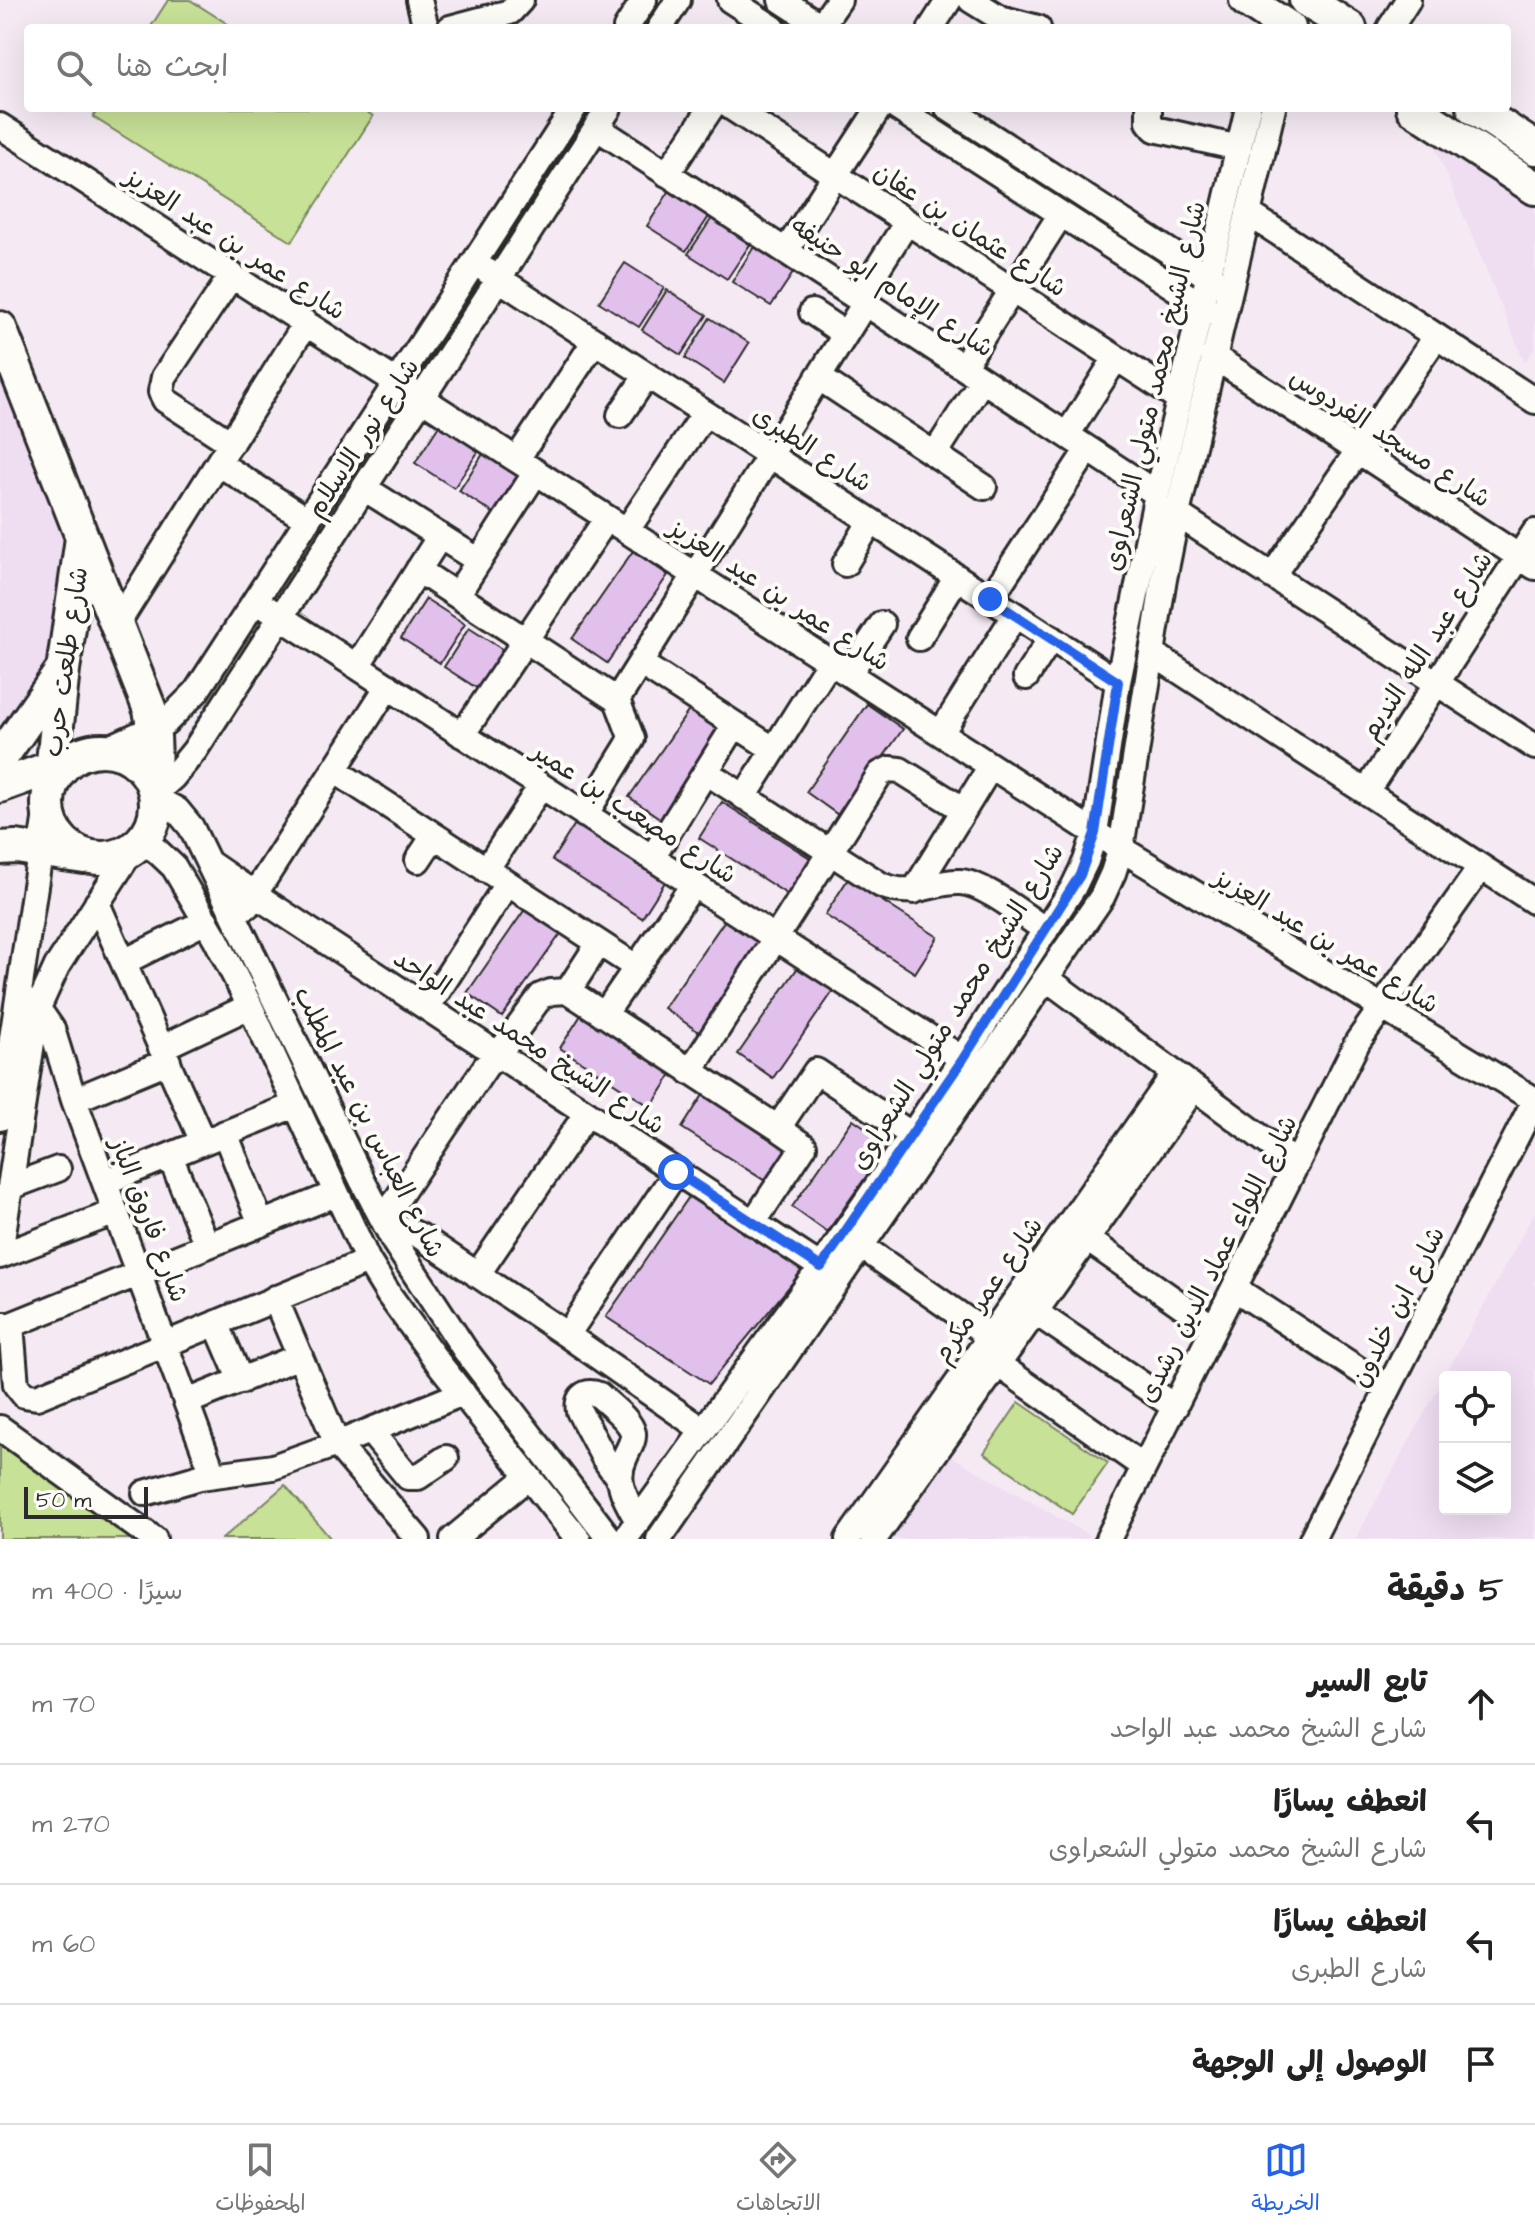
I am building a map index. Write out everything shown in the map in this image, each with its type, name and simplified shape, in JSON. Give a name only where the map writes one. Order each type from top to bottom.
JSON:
[{"type":"main road","points":[[1306,0],[1344,24]]},
{"type":"main road","points":[[1419,112],[1535,188]]},
{"type":"main road","points":[[1480,112],[1535,148]]},
{"type":"main road","name":"شارع طلعت حرب","points":[[0,328],[150,710],[170,800]]},
{"type":"main road","name":"شارع طلعت حرب","points":[[54,780],[63,670],[83,535]]},
{"type":"main road","points":[[0,759],[63,670]]},
{"type":"main road","points":[[0,786],[54,780],[80,755],[105,750],[117,752],[139,764],[170,800],[136,847],[107,859],[16,847],[0,848]]},
{"type":"main road","points":[[54,780],[50,820],[59,838],[75,852],[94,858]]},
{"type":"street","points":[[419,0],[425,24]]},
{"type":"street","points":[[465,24],[510,12],[521,0]]},
{"type":"street","points":[[629,24],[644,0]]},
{"type":"street","points":[[663,24],[678,0]]},
{"type":"street","points":[[730,0],[763,24]]},
{"type":"street","points":[[781,0],[818,24]]},
{"type":"street","points":[[825,24],[839,0]]},
{"type":"street","points":[[934,24],[949,0]]},
{"type":"street","points":[[971,0],[1000,18],[1023,24]]},
{"type":"street","points":[[1273,17],[1298,0]]},
{"type":"street","points":[[1393,24],[1408,0]]},
{"type":"street","name":"شارع نور الاسلام","points":[[105,750],[166,722],[196,692],[571,112]]},
{"type":"street","points":[[667,174],[708,112]]},
{"type":"street","name":"شارع عثمان بن عفان","points":[[738,112],[1178,398]]},
{"type":"street","points":[[786,251],[876,112]]},
{"type":"street","points":[[903,112],[1223,318]]},
{"type":"street","points":[[954,112],[1230,291]]},
{"type":"street","points":[[1149,112],[1149,122],[1155,129],[1239,148]]},
{"type":"street","name":"شارع الشيخ محمد متولي الشعراوى","points":[[659,1539],[861,1246],[972,1065],[1080,875],[1095,833],[1118,682],[1178,398],[1247,112]]},
{"type":"street","name":"شارع الشيخ محمد متولي الشعراوى","points":[[632,1530],[912,1135],[1046,978],[1102,897],[1113,873],[1121,848],[1177,514],[1248,213],[1264,182],[1273,112]]},
{"type":"street","name":"شارع نور الاسلام","points":[[170,800],[173,777],[188,760],[602,118]]},
{"type":"street","name":"شارع الإمام ابو حنيفه","points":[[602,118],[667,174],[1157,494]]},
{"type":"street","name":"شارع عمر بن عبد العزيز","points":[[0,126],[1095,833],[1535,1100]]},
{"type":"street","points":[[1248,213],[1435,327],[1534,398]]},
{"type":"street","points":[[935,454],[1012,290],[1061,214]]},
{"type":"street","points":[[617,700],[845,334],[907,222]]},
{"type":"street","name":"شارع الطبرى","points":[[475,263],[1118,682]]},
{"type":"street","points":[[232,275],[164,377],[161,387],[165,400],[224,453],[308,520]]},
{"type":"street","points":[[812,312],[845,334]]},
{"type":"street","points":[[117,624],[306,323]]},
{"type":"street","points":[[1272,576],[1358,451],[1435,327]]},
{"type":"street","points":[[457,595],[479,561],[595,341]]},
{"type":"street","name":"شارع مسجد الفردوس","points":[[1213,356],[1527,562]]},
{"type":"street","points":[[1067,435],[1116,358]]},
{"type":"street","points":[[620,415],[647,375]]},
{"type":"street","points":[[818,377],[984,487]]},
{"type":"street","points":[[462,735],[526,640],[705,413]]},
{"type":"street","points":[[990,599],[1088,449]]},
{"type":"street","points":[[364,488],[479,561]]},
{"type":"street","points":[[1177,514],[1535,747]]},
{"type":"street","points":[[845,564],[871,521]]},
{"type":"street","name":"شارع عبد الله النديم","points":[[1366,792],[1436,683],[1527,562],[1535,532]]},
{"type":"street","points":[[357,666],[440,536]]},
{"type":"street","points":[[418,570],[617,700],[632,739],[585,815]]},
{"type":"street","points":[[919,638],[957,577]]},
{"type":"street","name":"شارع مصعب بن عمير","points":[[256,601],[972,1065]]},
{"type":"street","points":[[941,733],[1015,615]]},
{"type":"street","points":[[744,797],[773,749],[839,668],[882,624]]},
{"type":"street","points":[[1026,677],[1051,638]]},
{"type":"street","points":[[1152,653],[1535,902]]},
{"type":"street","points":[[640,663],[773,749]]},
{"type":"street","points":[[124,962],[211,930],[237,924],[388,686]]},
{"type":"street","points":[[652,858],[735,725]]},
{"type":"street","points":[[914,891],[991,766]]},
{"type":"street","points":[[690,1072],[880,774],[893,768],[900,770],[964,810]]},
{"type":"street","points":[[334,770],[636,967]]},
{"type":"street","points":[[706,772],[881,885],[914,891],[951,882],[976,886],[1046,930]]},
{"type":"street","points":[[54,780],[40,851],[10,1187],[0,1254],[116,1212]]},
{"type":"street","points":[[486,870],[541,786]]},
{"type":"street","name":"شارع العباس بن عبد المطلب","points":[[170,800],[207,861],[383,1220],[409,1265],[465,1350],[610,1539]]},
{"type":"street","points":[[418,860],[434,836]]},
{"type":"street","points":[[0,1118],[28,1003],[57,966],[136,847]]},
{"type":"street","name":"شارع العباس بن عبد المطلب","points":[[136,847],[156,850],[169,861],[211,930],[250,1006],[368,1261],[412,1329],[578,1539]]},
{"type":"street","name":"شارع الشيخ محمد عبد الواحد","points":[[207,861],[821,1267]]},
{"type":"street","name":"شارع اللواء عماد الدين رشدى","points":[[1108,1539],[1358,1041],[1481,867]]},
{"type":"street","points":[[427,1008],[507,884]]},
{"type":"street","points":[[604,1015],[693,885]]},
{"type":"street","points":[[97,903],[164,1054],[261,1224]]},
{"type":"street","points":[[568,991],[599,943]]},
{"type":"street","points":[[1046,978],[1297,1164]]},
{"type":"street","points":[[703,1430],[420,1236],[383,1220],[486,1066],[498,1055],[541,996],[568,991],[804,1146],[753,1223]]},
{"type":"street","name":"شارع فاروق الباز","points":[[28,1003],[52,1029],[74,1100],[213,1474]]},
{"type":"street","points":[[74,1100],[250,1006]]},
{"type":"street","points":[[778,1128],[816,1071],[912,1135]]},
{"type":"street","name":"شارع عمر مكرم","points":[[874,1539],[993,1351],[1035,1312],[1087,1239],[1184,1081]]},
{"type":"street","name":"شارع عمر مكرم","points":[[848,1539],[993,1351],[1184,1081]]},
{"type":"street","name":"شارع ابن خلدون","points":[[1312,1539],[1535,1100]]},
{"type":"street","points":[[105,1182],[295,1105]]},
{"type":"street","points":[[477,1275],[587,1113]]},
{"type":"street","points":[[170,1156],[207,1245]]},
{"type":"street","points":[[10,1187],[58,1169]]},
{"type":"street","points":[[567,1335],[676,1172]]},
{"type":"street","points":[[335,1194],[5,1325],[16,1385],[24,1395],[37,1397],[368,1261]]},
{"type":"street","points":[[1087,1239],[1214,1328]]},
{"type":"street","points":[[861,1246],[980,1329],[1006,1370],[1144,1467]]},
{"type":"street","points":[[1234,1288],[1388,1389]]},
{"type":"street","points":[[275,1298],[337,1444],[418,1539]]},
{"type":"street","points":[[1035,1312],[1175,1407]]},
{"type":"street","points":[[216,1323],[241,1381]]},
{"type":"street","points":[[187,1402],[300,1356]]},
{"type":"street","points":[[145,1493],[213,1474],[251,1472],[273,1467],[463,1393]]},
{"type":"street","points":[[0,1428],[154,1539]]},
{"type":"street","points":[[370,1431],[411,1478],[418,1477],[446,1458]]},
{"type":"street","points":[[453,1539],[528,1477]]},
{"type":"street","points":[[619,1479],[632,1530]]},
{"type":"shaded area","points":[[1429,133],[1535,201],[1535,347],[1525,363]]},
{"type":"shaded area","points":[[0,373],[64,539],[57,666],[0,743]]},
{"type":"shaded area","points":[[1535,1212],[1535,1539],[1355,1539],[1439,1386],[1439,1515],[1511,1515],[1511,1371],[1447,1371]]},
{"type":"shaded area","points":[[949,1455],[1089,1535],[1087,1539],[890,1539]]},
{"type":"green space","points":[[168,0],[190,0],[228,24],[153,24]]},
{"type":"green space","points":[[96,112],[367,112],[373,116],[292,242],[93,117]]},
{"type":"green space","points":[[1019,1402],[1108,1463],[1072,1514],[984,1453]]},
{"type":"green space","points":[[0,1429],[151,1539],[0,1539]]},
{"type":"green space","points":[[285,1485],[331,1539],[222,1539]]},
{"type":"building","points":[[672,187],[712,212],[686,251],[647,226]]},
{"type":"building","points":[[714,215],[753,240],[727,279],[688,254]]},
{"type":"building","points":[[757,242],[797,267],[771,306],[732,282]]},
{"type":"building","points":[[625,263],[664,288],[639,327],[599,302]]},
{"type":"building","points":[[667,290],[707,315],[681,355],[642,330]]},
{"type":"building","points":[[710,318],[749,343],[724,383],[685,358]]},
{"type":"building","points":[[440,424],[480,449],[454,488],[415,463]]},
{"type":"building","points":[[485,451],[524,476],[498,516],[459,491]]},
{"type":"building","points":[[633,551],[668,575],[607,663],[572,639]]},
{"type":"building","points":[[426,599],[465,624],[440,663],[401,638]]},
{"type":"building","points":[[469,628],[508,653],[483,692],[444,667]]},
{"type":"building","points":[[867,704],[903,729],[841,817],[806,792]]},
{"type":"building","points":[[690,709],[725,733],[664,821],[629,797]]},
{"type":"building","points":[[722,802],[813,860],[790,896],[699,838]]},
{"type":"building","points":[[575,824],[665,882],[642,918],[552,860]]},
{"type":"building","points":[[848,879],[938,937],[915,973],[825,915]]},
{"type":"building","points":[[528,905],[564,929],[502,1017],[467,993]]},
{"type":"building","points":[[725,920],[761,944],[699,1032],[664,1008]]},
{"type":"building","points":[[799,966],[834,990],[773,1078],[738,1054]]},
{"type":"building","points":[[583,1012],[674,1071],[651,1107],[560,1048]]},
{"type":"building","points":[[705,1092],[796,1150],[773,1186],[682,1128]]},
{"type":"building","points":[[853,1119],[889,1144],[827,1232],[792,1207]]},
{"type":"building","points":[[691,1194],[803,1270],[709,1384],[606,1317]]},
{"type":"route","points":[[676,1172],[821,1267],[963,1059],[1073,888],[1095,833],[1118,682],[990,599]]}]
